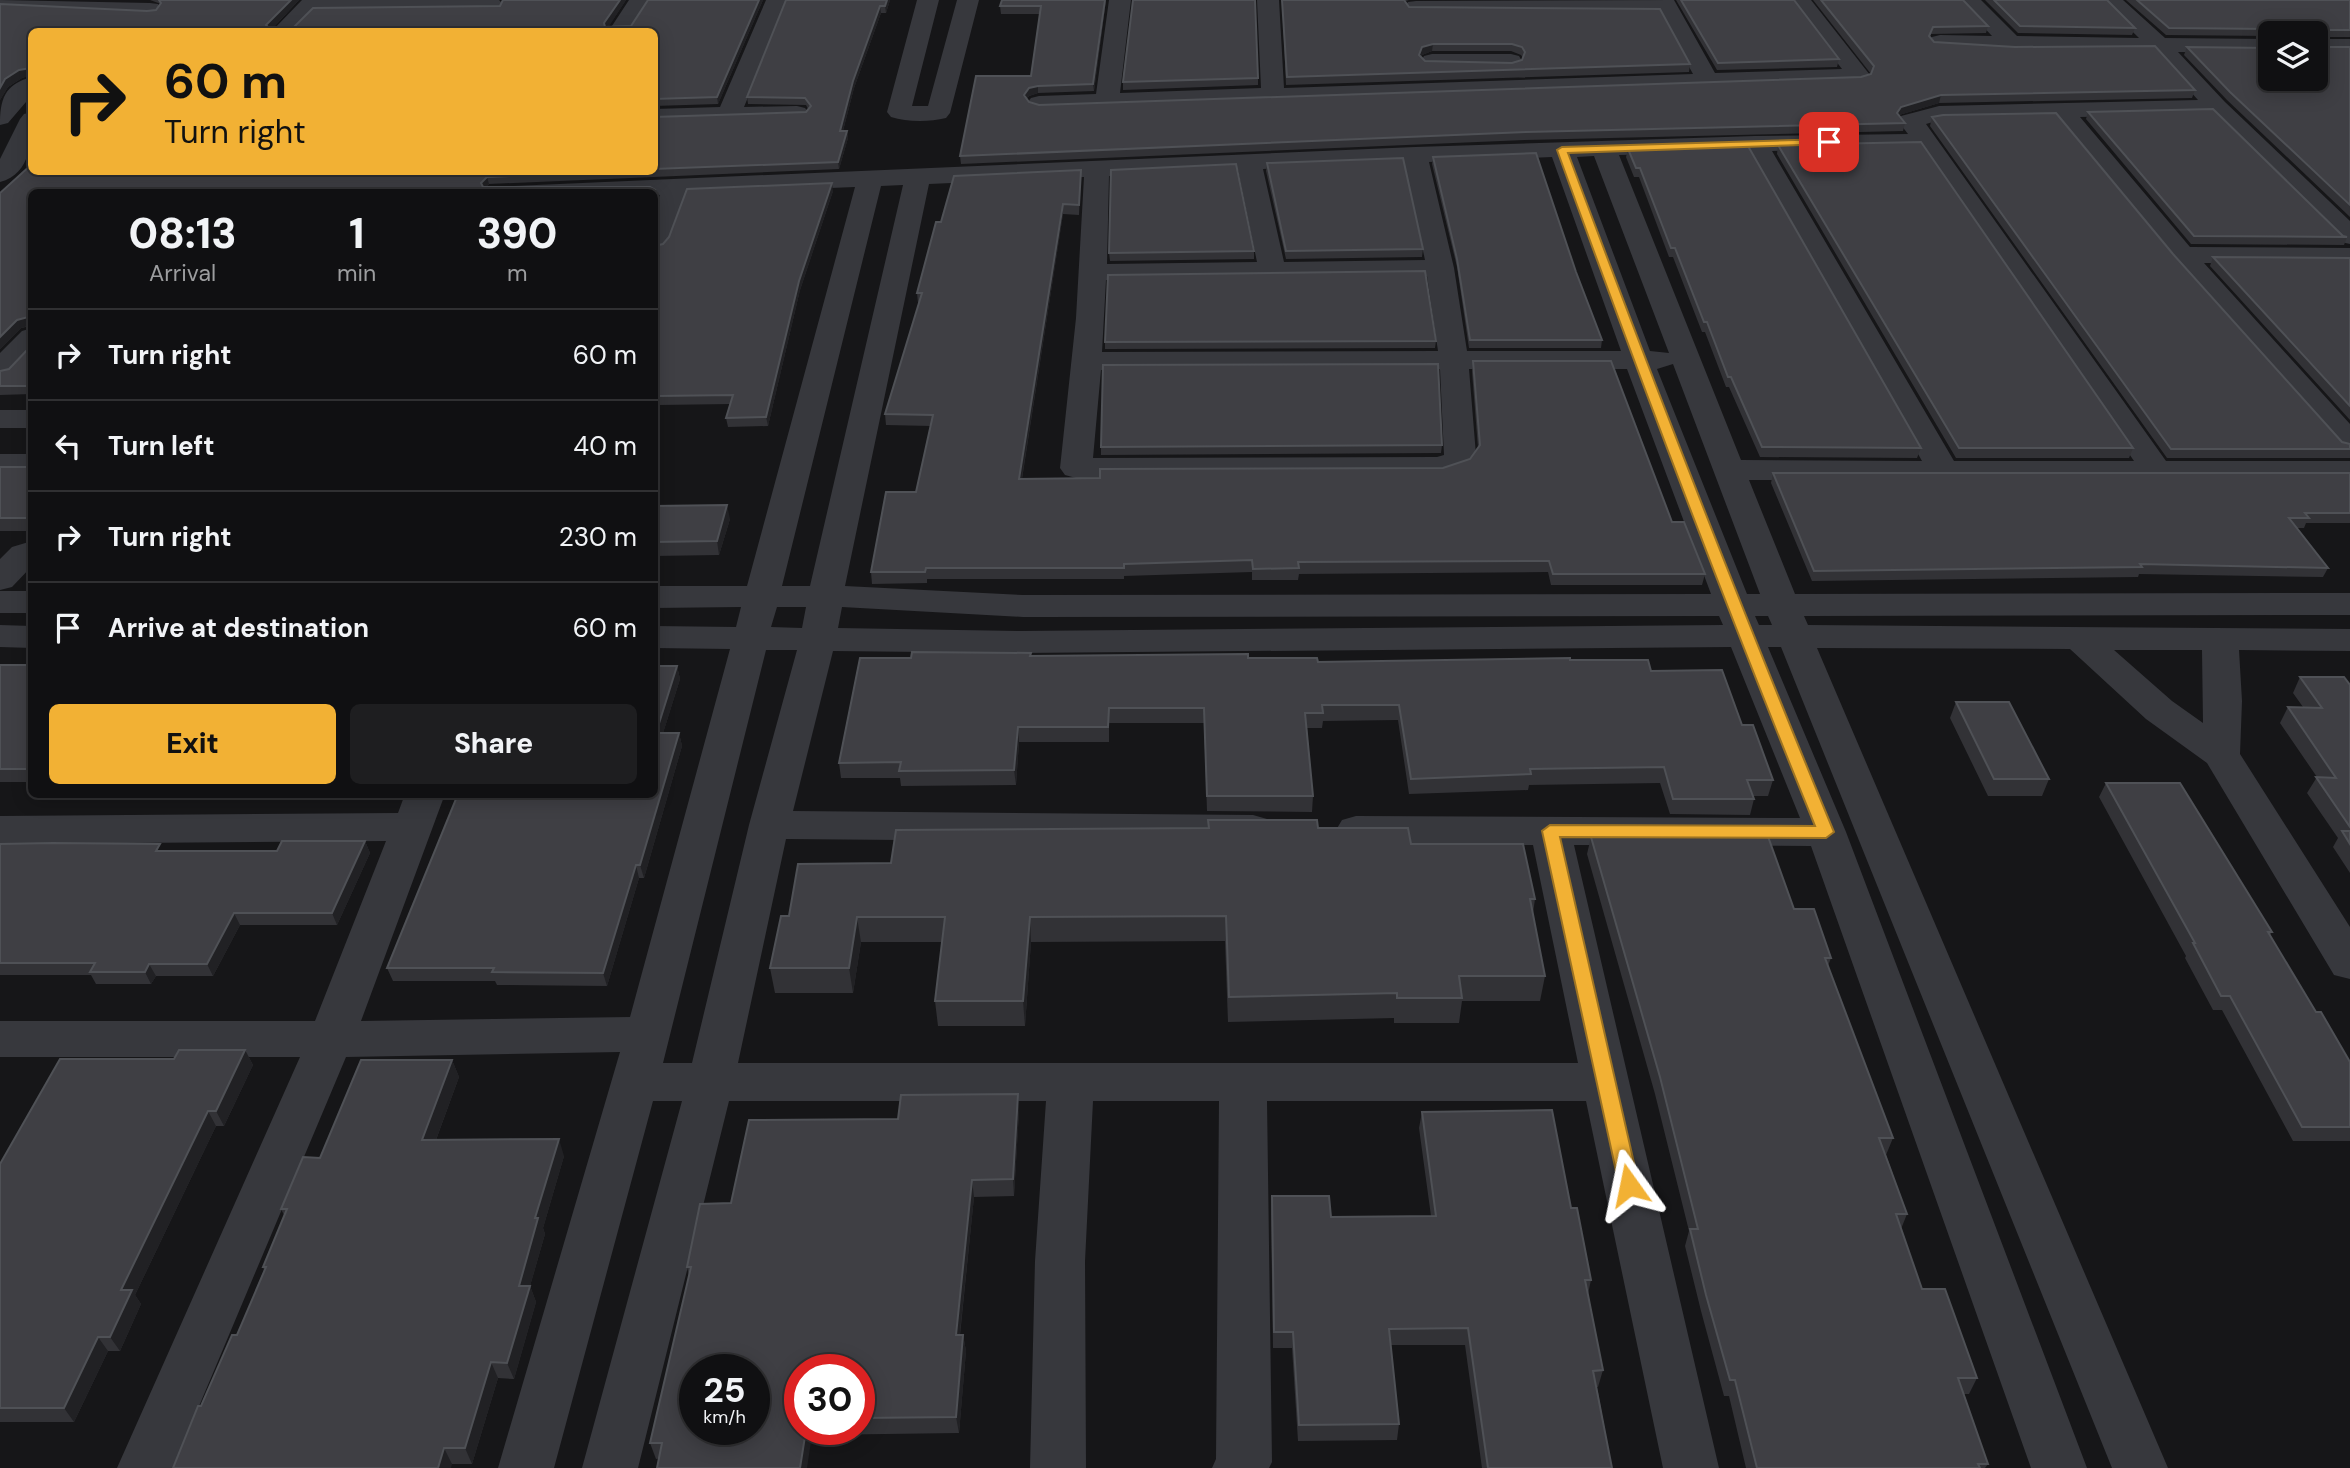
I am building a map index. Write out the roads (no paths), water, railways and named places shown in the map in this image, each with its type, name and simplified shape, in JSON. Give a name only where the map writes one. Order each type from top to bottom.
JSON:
[{"type":"street","points":[[622,28],[640,0]]},
{"type":"street","points":[[730,113],[777,0]]},
{"type":"street","points":[[928,0],[899,112],[938,113],[968,0]]},
{"type":"street","points":[[1107,100],[1120,0]]},
{"type":"street","points":[[1268,0],[1273,95]]},
{"type":"street","points":[[1598,62],[1702,72],[1859,75],[1800,0]]},
{"type":"street","points":[[1969,0],[2013,45]]},
{"type":"street","points":[[2111,0],[2161,46],[2217,107],[2350,236]]},
{"type":"street","points":[[0,2],[143,4]]},
{"type":"street","points":[[286,28],[312,3],[494,2]]},
{"type":"street","points":[[480,23],[494,2]]},
{"type":"street","points":[[9,25],[38,4]]},
{"type":"street","points":[[104,28],[143,4]]},
{"type":"street","points":[[124,28],[143,4]]},
{"type":"street","points":[[1440,89],[1415,4],[1665,4],[1702,72]]},
{"type":"street","points":[[1940,42],[2258,46]]},
{"type":"street","points":[[2328,46],[2350,46]]},
{"type":"street","points":[[1432,61],[1529,62]]},
{"type":"street","points":[[1039,103],[1440,89],[1702,72]]},
{"type":"street","points":[[0,118],[28,86]]},
{"type":"street","points":[[2156,470],[1927,141],[1910,121],[1939,113],[2217,107]]},
{"type":"street","points":[[2060,109],[2182,254],[2350,443]]},
{"type":"street","points":[[658,116],[797,113]]},
{"type":"street","points":[[0,174],[16,156],[11,142],[28,123]]},
{"type":"street","points":[[605,189],[1415,154],[1755,143],[1927,141]]},
{"type":"street","points":[[1755,143],[1943,470]]},
{"type":"street","points":[[1604,149],[1684,360],[1788,620],[2140,1468]]},
{"type":"street","points":[[1562,150],[1739,620],[1826,832],[2059,1468]]},
{"type":"street","points":[[1097,168],[1095,272],[1076,468],[1432,468],[1449,466],[1460,455],[1454,361],[1440,268],[1415,154]]},
{"type":"street","points":[[1249,161],[1272,270]]},
{"type":"street","points":[[610,1468],[668,1082],[648,1034],[788,617],[893,177]]},
{"type":"street","points":[[526,1468],[668,1082],[769,825],[788,617],[835,548],[893,177]]},
{"type":"street","points":[[658,236],[667,218],[675,187]]},
{"type":"street","points":[[2182,254],[2350,256]]},
{"type":"street","points":[[1095,272],[1440,268]]},
{"type":"street","points":[[0,370],[28,341]]},
{"type":"street","points":[[1088,361],[1684,360]]},
{"type":"street","points":[[0,419],[28,419]]},
{"type":"street","points":[[0,464],[28,464]]},
{"type":"street","points":[[1728,470],[2350,471]]},
{"type":"street","points":[[0,580],[28,552]]},
{"type":"street","points":[[658,598],[788,617],[1034,642],[2350,604]]},
{"type":"street","points":[[0,602],[28,602]]},
{"type":"street","points":[[658,636],[788,617]]},
{"type":"street","points":[[1788,620],[2079,638],[2350,640]]},
{"type":"street","points":[[2079,638],[2159,710],[2221,754],[2350,962]]},
{"type":"street","points":[[2220,639],[2223,701],[2221,754]]},
{"type":"street","points":[[0,830],[420,811],[331,1039],[145,1468]]},
{"type":"street","points":[[769,825],[1826,832]]},
{"type":"street","points":[[1550,831],[1690,1468]]},
{"type":"street","points":[[4,1046],[648,1034]]},
{"type":"street","points":[[668,1082],[1606,1082]]},
{"type":"street","points":[[1058,1468],[1060,1261],[1070,1082]]},
{"type":"street","points":[[1240,1468],[1244,1462],[1243,1082]]}]
